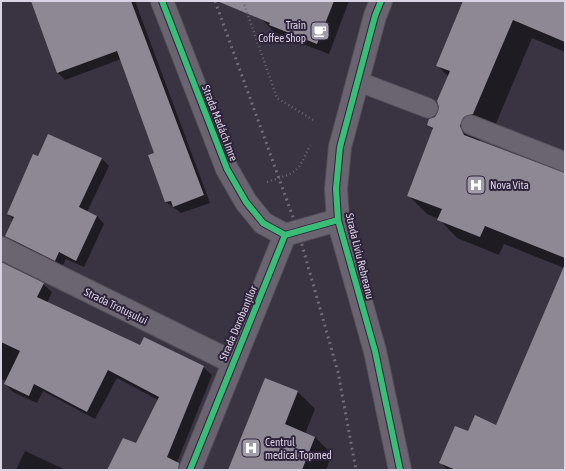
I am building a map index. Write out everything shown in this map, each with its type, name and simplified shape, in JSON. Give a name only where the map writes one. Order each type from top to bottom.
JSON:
[{"type":"street","name":"Strada Madách Imre","points":[[162,1],[227,168],[246,202],[263,223],[284,235]]},
{"type":"street","name":"Strada Liviu Rebreanu","points":[[381,1],[357,81],[340,146],[336,189],[338,220],[375,350],[400,470]]},
{"type":"street","points":[[284,235],[338,220]]},
{"type":"street","name":"Strada Dorobanților","points":[[190,470],[284,235]]},
{"type":"street","name":"Strada Trotușului","points":[[1,248],[232,362]]},
{"type":"lane","points":[[357,81],[428,108]]},
{"type":"lane","points":[[471,125],[565,162]]},
{"type":"path","points":[[243,1],[277,98],[315,121]]},
{"type":"path","points":[[263,183],[292,174],[301,166],[311,142]]},
{"type":"building","points":[[31,1],[131,1],[204,195],[173,207],[171,201],[165,202],[148,155],[154,153],[117,51],[57,73]]},
{"type":"building","points":[[217,1],[334,1],[317,44],[269,25],[270,23]]},
{"type":"building","points":[[463,1],[565,1],[565,42],[513,20],[473,114],[464,117],[460,126],[464,135],[565,173],[565,258],[485,226],[480,237],[437,220],[442,209],[407,196],[433,128],[427,125],[429,119],[435,117],[438,112],[439,107],[437,101],[450,71],[436,66]]},
{"type":"building","points":[[48,134],[102,158],[79,207],[97,216],[76,261],[59,252],[55,261],[5,236],[14,217],[7,214],[33,154],[38,156]]},
{"type":"building","points":[[1,262],[44,283],[37,297],[140,345],[144,337],[204,366],[167,457],[179,463],[178,470],[107,470],[123,438],[136,443],[159,397],[108,370],[87,412],[34,384],[29,396],[4,384],[20,351],[1,342]]},
{"type":"building","points":[[565,264],[565,470],[456,470],[439,463],[455,426],[468,431],[475,415],[496,425]]},
{"type":"building","points":[[265,378],[298,391],[285,424],[315,437],[302,470],[228,470]]},
{"type":"railway","points":[[215,1],[298,231],[338,372],[356,470]]},
{"type":"cycle path","points":[[162,1],[227,169],[246,202],[263,223],[285,235]]},
{"type":"cycle path","points":[[381,1],[375,16],[340,147],[336,189],[338,220],[375,351],[400,470]]},
{"type":"cycle path","points":[[285,235],[338,220]]},
{"type":"cycle path","points":[[190,470],[285,235]]},
{"type":"place","name":"Train Coffee Shop","points":[[320,31]]},
{"type":"place","name":"Nova Vita","points":[[476,185]]},
{"type":"place","name":"Centrul medical Topmed","points":[[251,448]]}]
